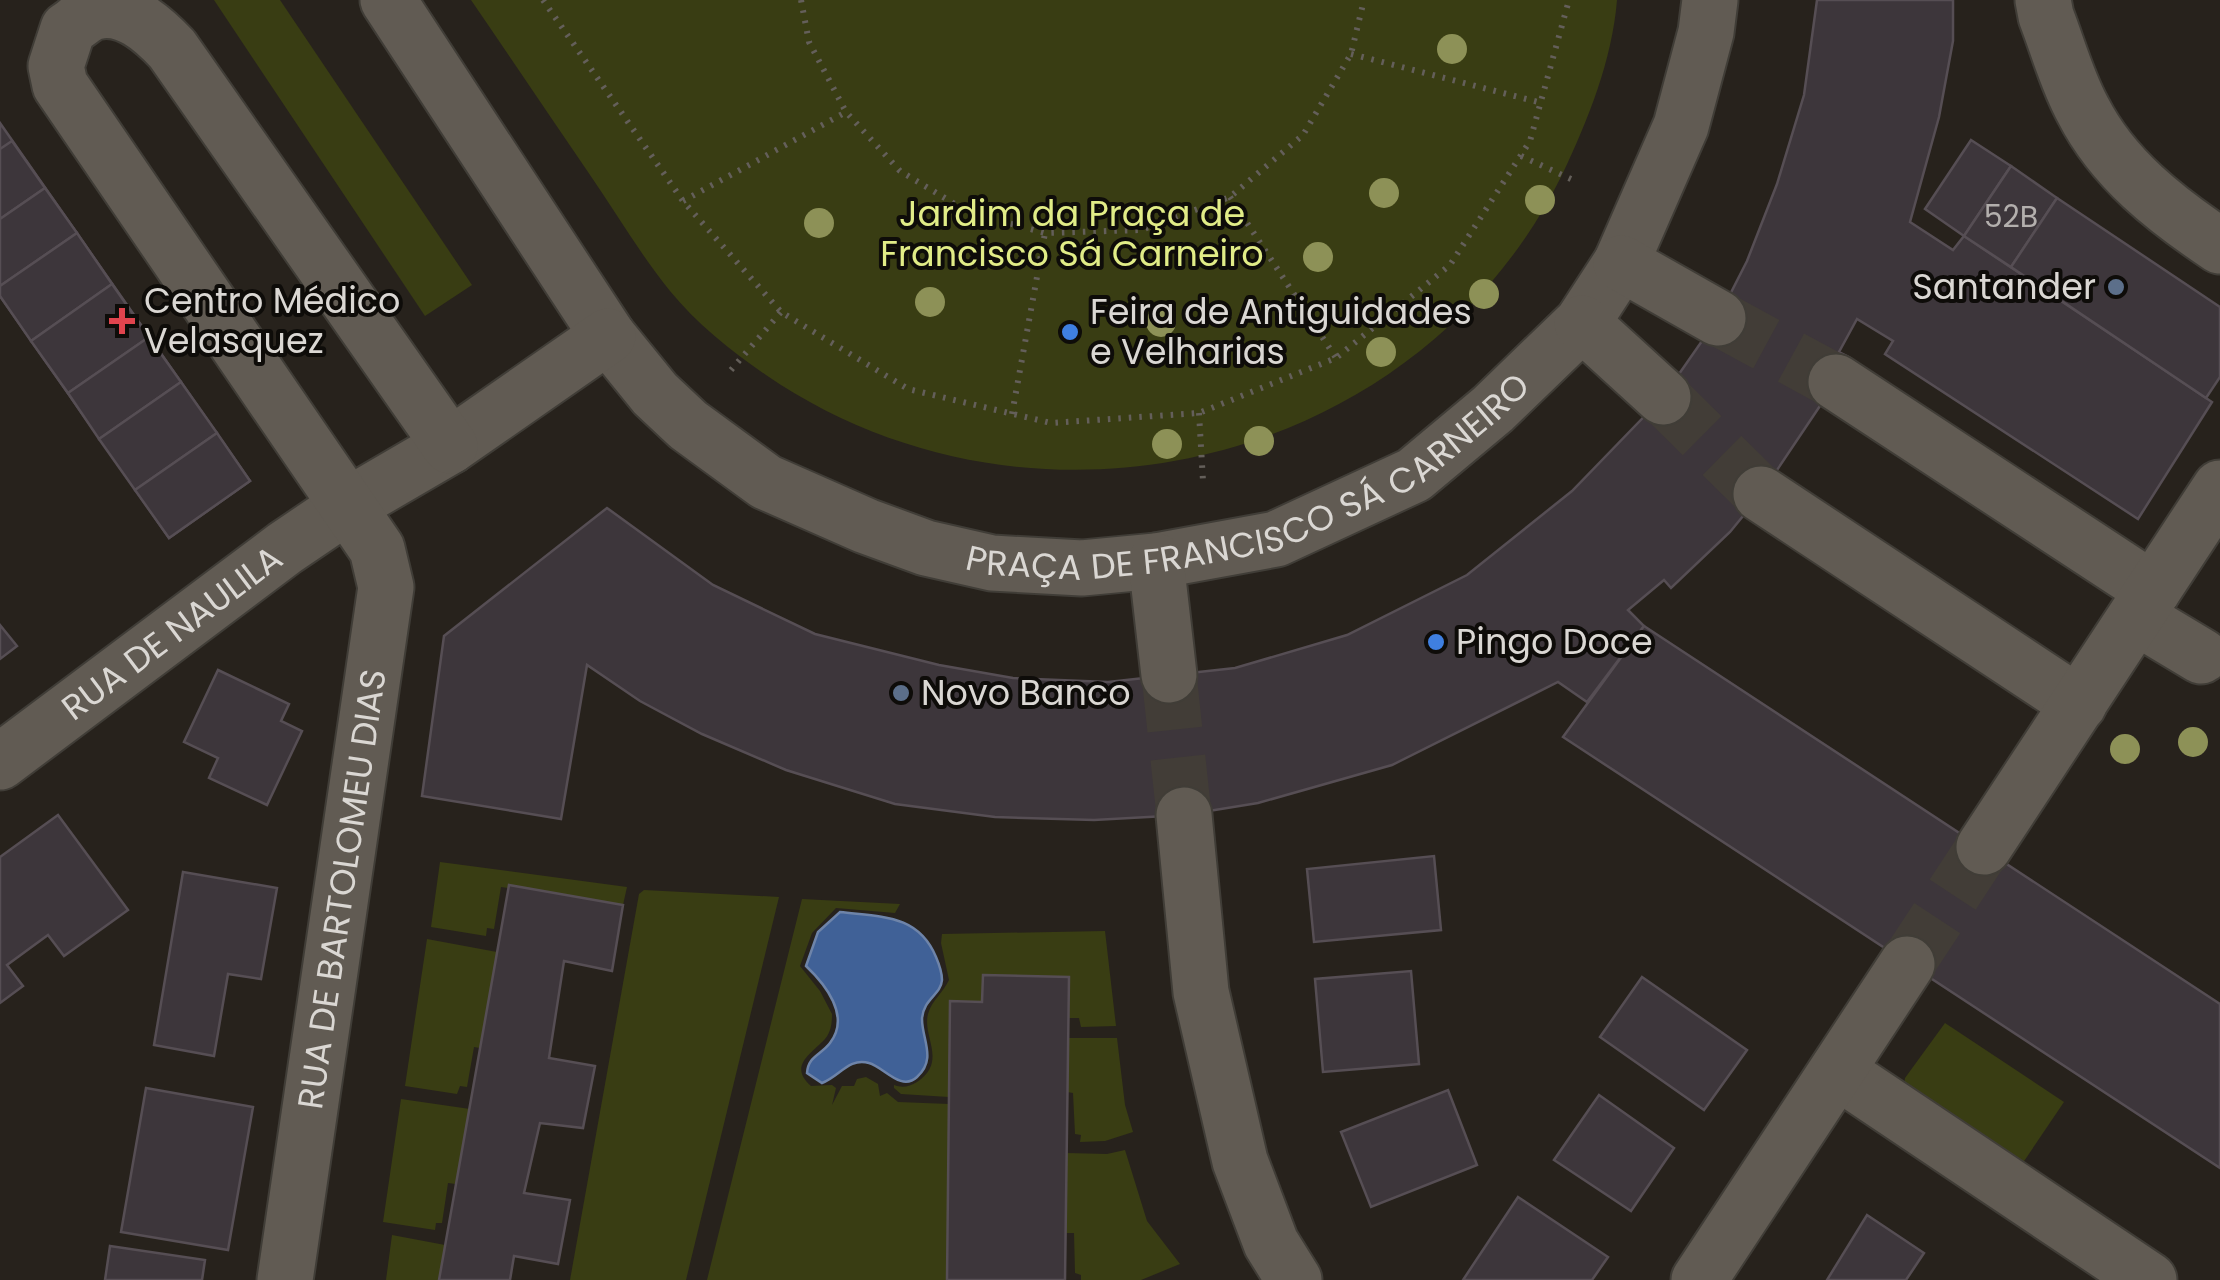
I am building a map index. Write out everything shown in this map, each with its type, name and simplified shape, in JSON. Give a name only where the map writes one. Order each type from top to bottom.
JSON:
[{"type":"street","name":"PRAÇA DE FRANCISCO SÁ CARNEIRO","points":[[388,0],[608,336],[655,394],[688,425],[766,482],[926,548],[992,564],[1082,568],[1156,561],[1276,538],[1414,475],[1493,409],[1582,323],[1621,263],[1681,126],[1706,32],[1710,0]]},
{"type":"street","points":[[2043,0],[2083,112],[2133,180],[2220,246]]},
{"type":"street","points":[[450,446],[172,49],[153,29],[122,12],[95,12],[68,29],[56,66],[60,85],[347,506],[450,446],[608,336]]},
{"type":"street","points":[[1621,263],[1718,318]]},
{"type":"street","points":[[1582,323],[1663,397]]},
{"type":"street","points":[[1836,382],[2145,603],[2201,656]]},
{"type":"street","points":[[1984,847],[2220,488]]},
{"type":"street","points":[[1761,494],[2079,704]]},
{"type":"street","name":"RUA DE NAULILA","points":[[0,762],[285,548],[347,506]]},
{"type":"street","name":"RUA DE BARTOLOMEU DIAS","points":[[285,1280],[386,586],[378,549],[347,506]]},
{"type":"street","points":[[1156,561],[1168,675]]},
{"type":"street","points":[[1184,815],[1201,992],[1236,1142],[1271,1244],[1294,1280]]},
{"type":"street","points":[[1698,1280],[1907,964]]},
{"type":"street","points":[[1837,1072],[2149,1280]]},
{"type":"path","points":[[543,0],[683,201],[781,312],[908,389],[1051,423],[1199,412],[1336,358],[1450,264],[1521,156],[1542,103],[1569,0]]},
{"type":"path","points":[[801,0],[809,42],[846,112],[900,171],[968,212],[1045,234],[1141,230],[1230,196],[1303,135],[1351,54],[1364,0]]},
{"type":"path","points":[[1351,54],[1542,103]]},
{"type":"path","points":[[683,201],[846,112]]},
{"type":"path","points":[[1521,156],[1573,180]]},
{"type":"path","points":[[1230,196],[1336,358]]},
{"type":"path","points":[[1012,414],[1045,234]]},
{"type":"path","points":[[731,370],[781,312]]},
{"type":"path","points":[[1199,412],[1203,480]]},
{"type":"green space","points":[[214,0],[280,0],[472,285],[425,316]]},
{"type":"green space","name":"Jardim da Praça de Francisco Sá Carneiro","points":[[471,0],[1617,0],[1597,90],[1562,175],[1497,275],[1414,356],[1317,415],[1210,453],[1097,469],[983,462],[871,431],[740,357],[691,314],[659,277]]},
{"type":"green space","points":[[440,862],[627,887],[623,905],[509,885],[501,887],[494,929],[487,928],[486,936],[431,927]]},
{"type":"green space","points":[[644,890],[779,897],[686,1280],[570,1280],[639,894]]},
{"type":"green space","points":[[802,899],[900,904],[895,913],[836,908],[812,933],[800,966],[820,991],[832,1021],[827,1036],[804,1061],[802,1072],[811,1086],[836,1088],[832,1105],[842,1086],[854,1086],[857,1079],[866,1077],[878,1084],[880,1096],[887,1093],[898,1102],[949,1104],[947,1280],[707,1280]]},
{"type":"green space","points":[[1105,931],[1116,1026],[1081,1027],[1079,1018],[1069,1018],[1069,977],[983,975],[982,1002],[950,1002],[949,1097],[901,1094],[894,1088],[917,1082],[931,1066],[928,1014],[949,980],[942,934]]},
{"type":"green space","points":[[427,939],[497,952],[480,1048],[474,1047],[467,1087],[460,1086],[457,1094],[405,1086]]},
{"type":"green space","points":[[1945,1023],[2064,1102],[2016,1173],[1903,1091],[1905,1078]]},
{"type":"green space","points":[[1068,1038],[1117,1038],[1125,1105],[1133,1132],[1105,1141],[1080,1142],[1081,1135],[1075,1134],[1073,1093],[1067,1092]]},
{"type":"green space","points":[[401,1099],[470,1109],[456,1184],[448,1183],[442,1223],[436,1223],[435,1230],[383,1222]]},
{"type":"green space","points":[[1125,1150],[1147,1221],[1180,1264],[1141,1280],[1081,1280],[1081,1275],[1075,1273],[1074,1233],[1066,1233],[1066,1153],[1107,1154]]},
{"type":"green space","points":[[392,1235],[445,1245],[439,1280],[386,1280]]},
{"type":"water","points":[[840,912],[884,917],[909,925],[936,957],[942,980],[922,1019],[926,1063],[911,1081],[899,1080],[862,1062],[822,1083],[807,1073],[812,1059],[830,1043],[838,1022],[833,1001],[806,966],[818,932]]},
{"type":"building","points":[[1817,0],[1953,0],[1953,41],[1939,117],[1910,222],[1953,250],[1964,236],[2212,402],[2138,519],[1885,354],[1893,341],[1857,319],[1839,352],[1849,357],[1836,382],[1761,494],[1730,532],[1671,588],[1664,580],[1628,610],[1644,626],[1587,702],[1558,682],[1392,765],[1258,803],[1184,815],[1094,820],[995,817],[895,804],[786,770],[702,734],[640,701],[587,665],[561,819],[422,796],[444,636],[607,508],[713,585],[815,634],[939,665],[1013,678],[1108,682],[1235,668],[1347,635],[1467,575],[1572,491],[1663,397],[1718,318],[1747,261],[1777,184],[1804,95]]},
{"type":"building","points":[[0,123],[250,481],[169,538],[0,296]]},
{"type":"building","points":[[1971,140],[2011,166],[1964,236],[1925,209]]},
{"type":"building","points":[[12,141],[45,188],[0,219],[0,149]]},
{"type":"building","points":[[2011,166],[2057,198],[2011,267],[1964,236]]},
{"type":"building","points":[[45,188],[77,233],[0,286],[0,219]]},
{"type":"building","name":"Santander","points":[[2057,198],[2220,307],[2220,377],[2206,398],[2011,267]]},
{"type":"building","points":[[77,233],[112,284],[31,341],[0,296],[0,286]]},
{"type":"building","points":[[112,284],[149,337],[68,393],[31,341]]},
{"type":"building","points":[[149,337],[181,382],[99,439],[68,393]]},
{"type":"building","points":[[181,382],[217,433],[135,490],[99,439]]},
{"type":"building","points":[[217,433],[250,481],[169,538],[135,490]]},
{"type":"building","points":[[0,625],[17,646],[0,659]]},
{"type":"building","points":[[1644,626],[2220,1004],[2220,1168],[1563,737]]},
{"type":"building","points":[[218,670],[289,704],[281,721],[302,731],[267,805],[209,778],[218,758],[184,742]]},
{"type":"building","points":[[58,815],[128,910],[64,956],[48,935],[7,965],[23,986],[0,1003],[0,857]]},
{"type":"building","points":[[1434,856],[1441,930],[1314,942],[1307,869]]},
{"type":"building","points":[[183,872],[277,888],[261,979],[228,974],[214,1056],[154,1045]]},
{"type":"building","points":[[509,885],[623,905],[612,971],[564,961],[549,1058],[595,1066],[583,1128],[540,1123],[524,1193],[570,1200],[558,1264],[514,1256],[510,1280],[439,1280]]},
{"type":"building","points":[[1411,971],[1419,1064],[1323,1072],[1315,979]]},
{"type":"building","points":[[983,975],[1069,977],[1065,1280],[947,1280],[950,1001],[982,1002]]},
{"type":"building","points":[[1642,977],[1747,1050],[1704,1110],[1600,1037]]},
{"type":"building","points":[[146,1088],[253,1107],[228,1250],[121,1232]]},
{"type":"building","points":[[1448,1090],[1477,1165],[1371,1207],[1341,1132]]},
{"type":"building","points":[[1599,1095],[1674,1148],[1631,1211],[1554,1160]]},
{"type":"building","points":[[1518,1197],[1608,1257],[1592,1280],[1463,1280]]},
{"type":"building","points":[[1867,1215],[1924,1253],[1906,1280],[1827,1280]]},
{"type":"building","points":[[110,1246],[205,1260],[202,1280],[105,1280]]},
{"type":"tunnel","points":[[1718,318],[1836,382]]},
{"type":"tunnel","points":[[1663,397],[1761,494]]},
{"type":"tunnel","points":[[1169,675],[1184,815]]},
{"type":"tunnel","points":[[1907,964],[1984,847]]},
{"type":"place","name":"Santander","points":[[2116,287]]},
{"type":"place","name":"Centro Médico Velasquez","points":[[122,321]]},
{"type":"place","name":"Feira de Antiguidades e Velharias","points":[[1070,332]]},
{"type":"place","name":"Pingo Doce","points":[[1436,642]]},
{"type":"place","name":"Novo Banco","points":[[901,693]]}]
